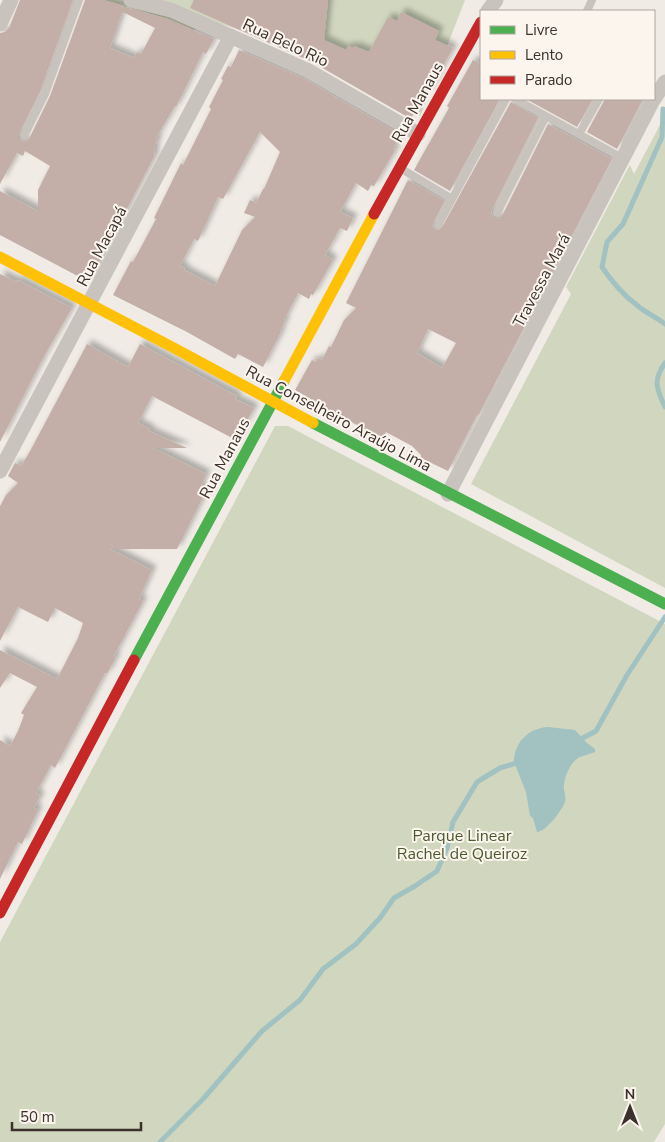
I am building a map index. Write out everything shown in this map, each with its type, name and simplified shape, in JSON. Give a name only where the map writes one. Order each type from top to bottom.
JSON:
[{"type":"street","points":[[0,24],[11,0]]},
{"type":"street","name":"Rua Belo Rio","points":[[131,0],[171,10],[307,70],[418,134]]},
{"type":"street","name":"Rua Manaus","points":[[0,913],[4,896],[418,134],[480,24]]},
{"type":"street","name":"Rua Macapá","points":[[0,471],[231,36]]},
{"type":"street","name":"Travessa Mará","points":[[655,97],[665,82]]},
{"type":"street","name":"Travessa Mará","points":[[448,494],[653,100]]},
{"type":"street","name":"Rua Conselheiro Araújo Lima","points":[[0,258],[448,494],[665,604]]},
{"type":"lane","points":[[24,136],[45,94],[79,0]]},
{"type":"lane","points":[[438,225],[505,100]]},
{"type":"lane","points":[[517,100],[624,159]]},
{"type":"lane","points":[[579,134],[598,100]]},
{"type":"lane","points":[[497,213],[546,116]]},
{"type":"lane","points":[[400,168],[452,199]]},
{"type":"green space","points":[[90,0],[465,0],[420,116],[297,48],[221,24],[207,25],[187,33],[148,24]]},
{"type":"green space","points":[[665,121],[665,588],[471,484],[571,294],[566,287],[626,172],[630,165],[634,174],[661,123]]},
{"type":"green space","name":"Parque Linear Rachel de Queiroz","points":[[275,426],[288,426],[665,624],[665,1124],[654,1142],[0,1142],[0,942]]},
{"type":"water","points":[[548,727],[575,730],[595,749],[595,752],[574,761],[565,780],[565,802],[563,806],[549,825],[537,832],[533,818],[530,816],[526,792],[514,762],[517,748],[524,737],[535,730]]},
{"type":"building","points":[[20,0],[73,0],[40,92],[19,134],[19,139],[24,142],[29,139],[50,96],[85,0],[103,0],[124,6],[110,48],[134,58],[137,52],[141,54],[155,28],[123,12],[125,7],[168,19],[214,39],[206,54],[203,52],[176,107],[156,138],[158,140],[155,144],[154,157],[89,282],[0,235],[0,191],[38,211],[38,190],[50,166],[25,151],[23,156],[17,153],[0,184],[0,33],[5,32],[9,28]]},
{"type":"building","points":[[194,0],[328,0],[324,40],[346,50],[348,46],[354,48],[354,46],[369,52],[388,17],[397,21],[401,12],[439,31],[435,40],[453,48],[428,93],[424,92],[411,119],[312,62],[190,8]]},
{"type":"building","points":[[239,50],[303,78],[401,135],[393,149],[395,150],[374,186],[371,185],[368,191],[356,183],[340,212],[353,218],[347,231],[340,228],[325,255],[333,260],[309,299],[298,293],[263,367],[238,354],[235,359],[187,332],[113,295],[156,219],[154,218],[181,163],[183,165],[211,109],[209,107],[223,80],[221,79],[228,66],[231,67]],"holes":[[[260,132],[280,152],[256,203],[250,200],[244,213],[255,217],[242,230],[215,286],[184,270],[185,268],[180,266],[194,239],[198,241],[218,197],[223,199]]]},
{"type":"building","points":[[473,60],[480,64],[480,100],[499,100],[450,191],[414,170],[449,108],[447,106]]},
{"type":"building","points":[[528,100],[592,100],[577,127]]},
{"type":"building","points":[[604,100],[642,100],[617,149],[587,132]]},
{"type":"building","points":[[511,102],[538,118],[492,210],[491,214],[494,218],[498,219],[502,216],[548,124],[612,159],[448,471],[421,458],[421,455],[412,446],[386,432],[383,438],[372,433],[295,390],[312,360],[316,362],[318,358],[322,360],[329,346],[331,347],[344,320],[356,308],[346,303],[408,180],[445,201],[432,225],[436,230],[441,229]],"holes":[[[428,329],[456,343],[442,368],[417,353]]]},
{"type":"building","points":[[0,274],[17,282],[18,280],[72,308],[43,358],[0,442]]},
{"type":"building","points":[[87,344],[128,367],[140,344],[237,396],[235,399],[254,408],[236,440],[152,396],[138,423],[150,429],[149,431],[187,448],[153,448],[206,474],[200,488],[206,491],[177,549],[110,549],[152,570],[139,599],[143,601],[114,656],[116,657],[107,674],[105,673],[55,768],[51,765],[36,793],[40,796],[34,808],[38,810],[22,844],[18,842],[0,879],[0,740],[10,746],[24,715],[21,713],[37,687],[10,673],[0,688],[0,650],[57,679],[78,638],[83,623],[55,608],[48,622],[18,607],[0,641],[0,506],[6,495],[18,483],[8,476],[15,463],[21,466],[29,453]]},
{"type":"waterway","points":[[663,109],[662,137],[623,224],[607,242],[602,267],[627,297],[665,324]]},
{"type":"waterway","points":[[665,363],[657,379],[658,389],[665,407]]},
{"type":"waterway","points":[[577,741],[596,731],[627,675],[665,617]]},
{"type":"waterway","points":[[160,1142],[203,1099],[262,1031],[300,1000],[323,969],[356,944],[380,918],[394,898],[437,871],[447,848],[453,822],[477,782],[500,768],[520,762]]},
{"type":"traffic: fast","points":[[134,660],[284,381]]},
{"type":"traffic: fast","points":[[313,423],[665,604]]},
{"type":"traffic: slow","points":[[284,381],[374,214]]},
{"type":"traffic: slow","points":[[0,257],[313,423]]},
{"type":"traffic: jam","points":[[374,214],[480,24]]},
{"type":"traffic: jam","points":[[0,913],[134,660]]}]
